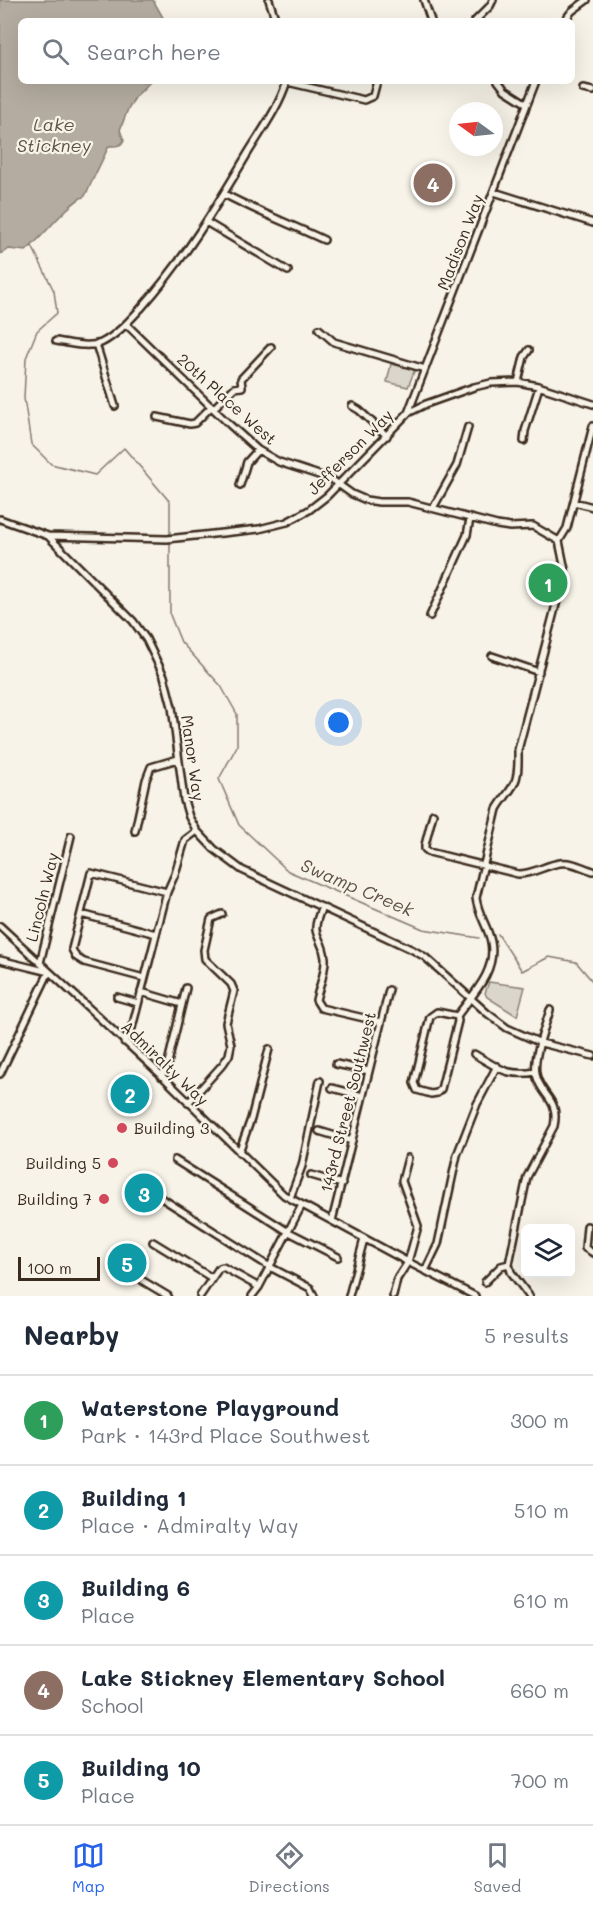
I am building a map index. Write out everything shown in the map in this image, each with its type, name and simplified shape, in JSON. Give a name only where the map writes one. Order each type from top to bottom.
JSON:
[{"type":"street","points":[[269,0],[275,18]]},
{"type":"street","points":[[424,0],[430,18]]},
{"type":"street","points":[[478,18],[493,0]]},
{"type":"street","points":[[567,18],[587,0]]},
{"type":"street","points":[[56,340],[86,346],[96,344],[126,324],[190,249],[275,108],[286,84]]},
{"type":"street","points":[[312,84],[364,100],[373,96],[375,84]]},
{"type":"street","points":[[501,84],[527,104]]},
{"type":"street","name":"Madison Way","points":[[408,413],[535,84]]},
{"type":"street","points":[[583,89],[593,91]]},
{"type":"street","points":[[494,192],[593,223]]},
{"type":"street","points":[[224,194],[324,240]]},
{"type":"street","points":[[206,222],[288,271]]},
{"type":"street","name":"20th Place West","points":[[126,324],[258,450],[279,462],[320,474],[366,500],[408,502],[510,527],[533,526],[559,541]]},
{"type":"street","points":[[320,329],[334,342],[425,369]]},
{"type":"street","points":[[96,344],[115,406]]},
{"type":"street","points":[[157,417],[195,423],[234,388],[242,387],[241,379],[271,347]]},
{"type":"street","points":[[518,382],[524,357],[529,350]]},
{"type":"street","name":"Jefferson Way","points":[[48,536],[167,539],[259,529],[287,522],[309,510],[339,485],[408,413],[474,387],[491,383],[518,382],[593,404]]},
{"type":"street","points":[[524,441],[539,387]]},
{"type":"street","points":[[352,406],[387,436]]},
{"type":"street","points":[[457,1016],[437,1012],[430,1017],[414,1088],[422,1092],[437,1093],[441,1089],[458,1022],[457,1016],[480,988],[491,957],[492,943],[478,911],[476,898],[497,809],[514,784],[518,769],[518,750],[565,570],[559,541],[567,528],[593,426]]},
{"type":"street","points":[[433,508],[457,465],[468,427]]},
{"type":"street","points":[[240,485],[247,462],[258,450]]},
{"type":"street","points":[[574,502],[593,507]]},
{"type":"street","name":"Manor Way","points":[[0,519],[48,536],[133,621],[156,656],[172,707],[184,800],[189,817],[197,831],[214,849],[242,870],[425,957],[507,1028],[541,1043],[593,1056]]},
{"type":"street","points":[[430,616],[467,536],[470,519]]},
{"type":"street","points":[[492,656],[538,672]]},
{"type":"street","points":[[135,831],[151,767],[178,759]]},
{"type":"street","points":[[433,814],[425,844],[427,851],[518,874],[530,874],[561,863],[575,864],[593,871]]},
{"type":"street","points":[[124,1042],[132,1028],[166,892],[175,874],[185,840],[197,831]]},
{"type":"street","name":"Lincoln Way","points":[[40,963],[71,836]]},
{"type":"street","points":[[144,978],[84,962],[76,957],[72,949],[91,873],[166,892]]},
{"type":"street","points":[[322,908],[316,921],[315,933],[323,949],[325,960],[316,1000],[321,1008],[381,1022]]},
{"type":"street","points":[[81,915],[156,934]]},
{"type":"street","points":[[188,1102],[223,1064],[229,1055],[231,1045],[226,1023],[234,991],[231,984],[205,959],[204,950],[211,919],[222,915]]},
{"type":"street","name":"Admiralty Way","points":[[0,926],[161,1076],[284,1195],[475,1296]]},
{"type":"street","points":[[0,960],[49,972],[0,1074]]},
{"type":"street","points":[[161,1076],[167,1067],[186,988]]},
{"type":"street","name":"143rd Street Southwest","points":[[332,1221],[389,990]]},
{"type":"street","points":[[141,992],[182,1004]]},
{"type":"street","points":[[117,997],[138,1003]]},
{"type":"street","points":[[529,1296],[511,1272],[509,1264],[527,1177],[555,1126],[556,1118],[552,1101],[540,1085],[536,1072],[550,1010]]},
{"type":"street","points":[[239,1152],[251,1119],[269,1049]]},
{"type":"street","points":[[474,1054],[510,1074],[536,1072]]},
{"type":"street","points":[[336,1064],[369,1071]]},
{"type":"street","points":[[425,1271],[438,1244],[457,1155],[477,1104],[497,1066]]},
{"type":"street","points":[[290,1198],[302,1166],[320,1081]]},
{"type":"street","points":[[332,1088],[363,1096]]},
{"type":"street","points":[[319,1131],[352,1141]]},
{"type":"street","points":[[393,1296],[397,1279],[408,1262],[418,1226],[402,1180],[408,1158]]},
{"type":"street","points":[[175,1160],[287,1231],[338,1257]]},
{"type":"street","points":[[311,1175],[342,1185]]},
{"type":"street","points":[[164,1199],[270,1267],[310,1288],[314,1296]]},
{"type":"street","points":[[252,1296],[270,1267],[302,1205]]},
{"type":"street","points":[[588,1226],[585,1248],[593,1253]]},
{"type":"street","points":[[349,1296],[364,1239]]},
{"type":"street","points":[[153,1242],[212,1278]]},
{"type":"street","points":[[485,1282],[501,1266],[509,1264]]},
{"type":"street","points":[[200,1296],[219,1268],[223,1267],[259,1287]]},
{"type":"street","points":[[143,1281],[168,1296]]},
{"type":"street","points":[[150,1296],[153,1287]]},
{"type":"shaded area","points":[[391,364],[415,369],[408,387],[387,382]]},
{"type":"shaded area","points":[[489,982],[525,987],[517,1016],[487,997],[485,993]]},
{"type":"water","name":"Lake Stickney","points":[[0,0],[153,0],[163,18],[18,18],[18,84],[148,84],[136,96],[128,109],[120,130],[123,142],[120,145],[109,146],[85,196],[63,213],[26,251],[9,249],[0,254]]},
{"type":"waterway","name":"Swamp Creek","points":[[32,246],[54,291],[57,313],[37,331],[26,358],[24,398],[31,444],[51,464],[95,475],[124,448],[170,502],[170,615],[181,642],[221,686],[237,714],[237,746],[219,779],[239,825],[288,871],[423,929],[479,938]]},
{"type":"waterway","name":"Swamp Creek","points":[[498,934],[522,971],[549,957],[576,962],[593,982]]},
{"type":"place","name":"Lake Stickney Elementary School","points":[[433,183]]},
{"type":"place","name":"Waterstone Playground","points":[[548,583]]},
{"type":"place","name":"Building 1","points":[[130,1094]]},
{"type":"place","name":"Building 3","points":[[122,1128]]},
{"type":"place","name":"Building 5","points":[[113,1163]]},
{"type":"place","name":"Building 6","points":[[144,1193]]},
{"type":"place","name":"Building 7","points":[[104,1199]]},
{"type":"place","name":"Building 10","points":[[127,1263]]}]
